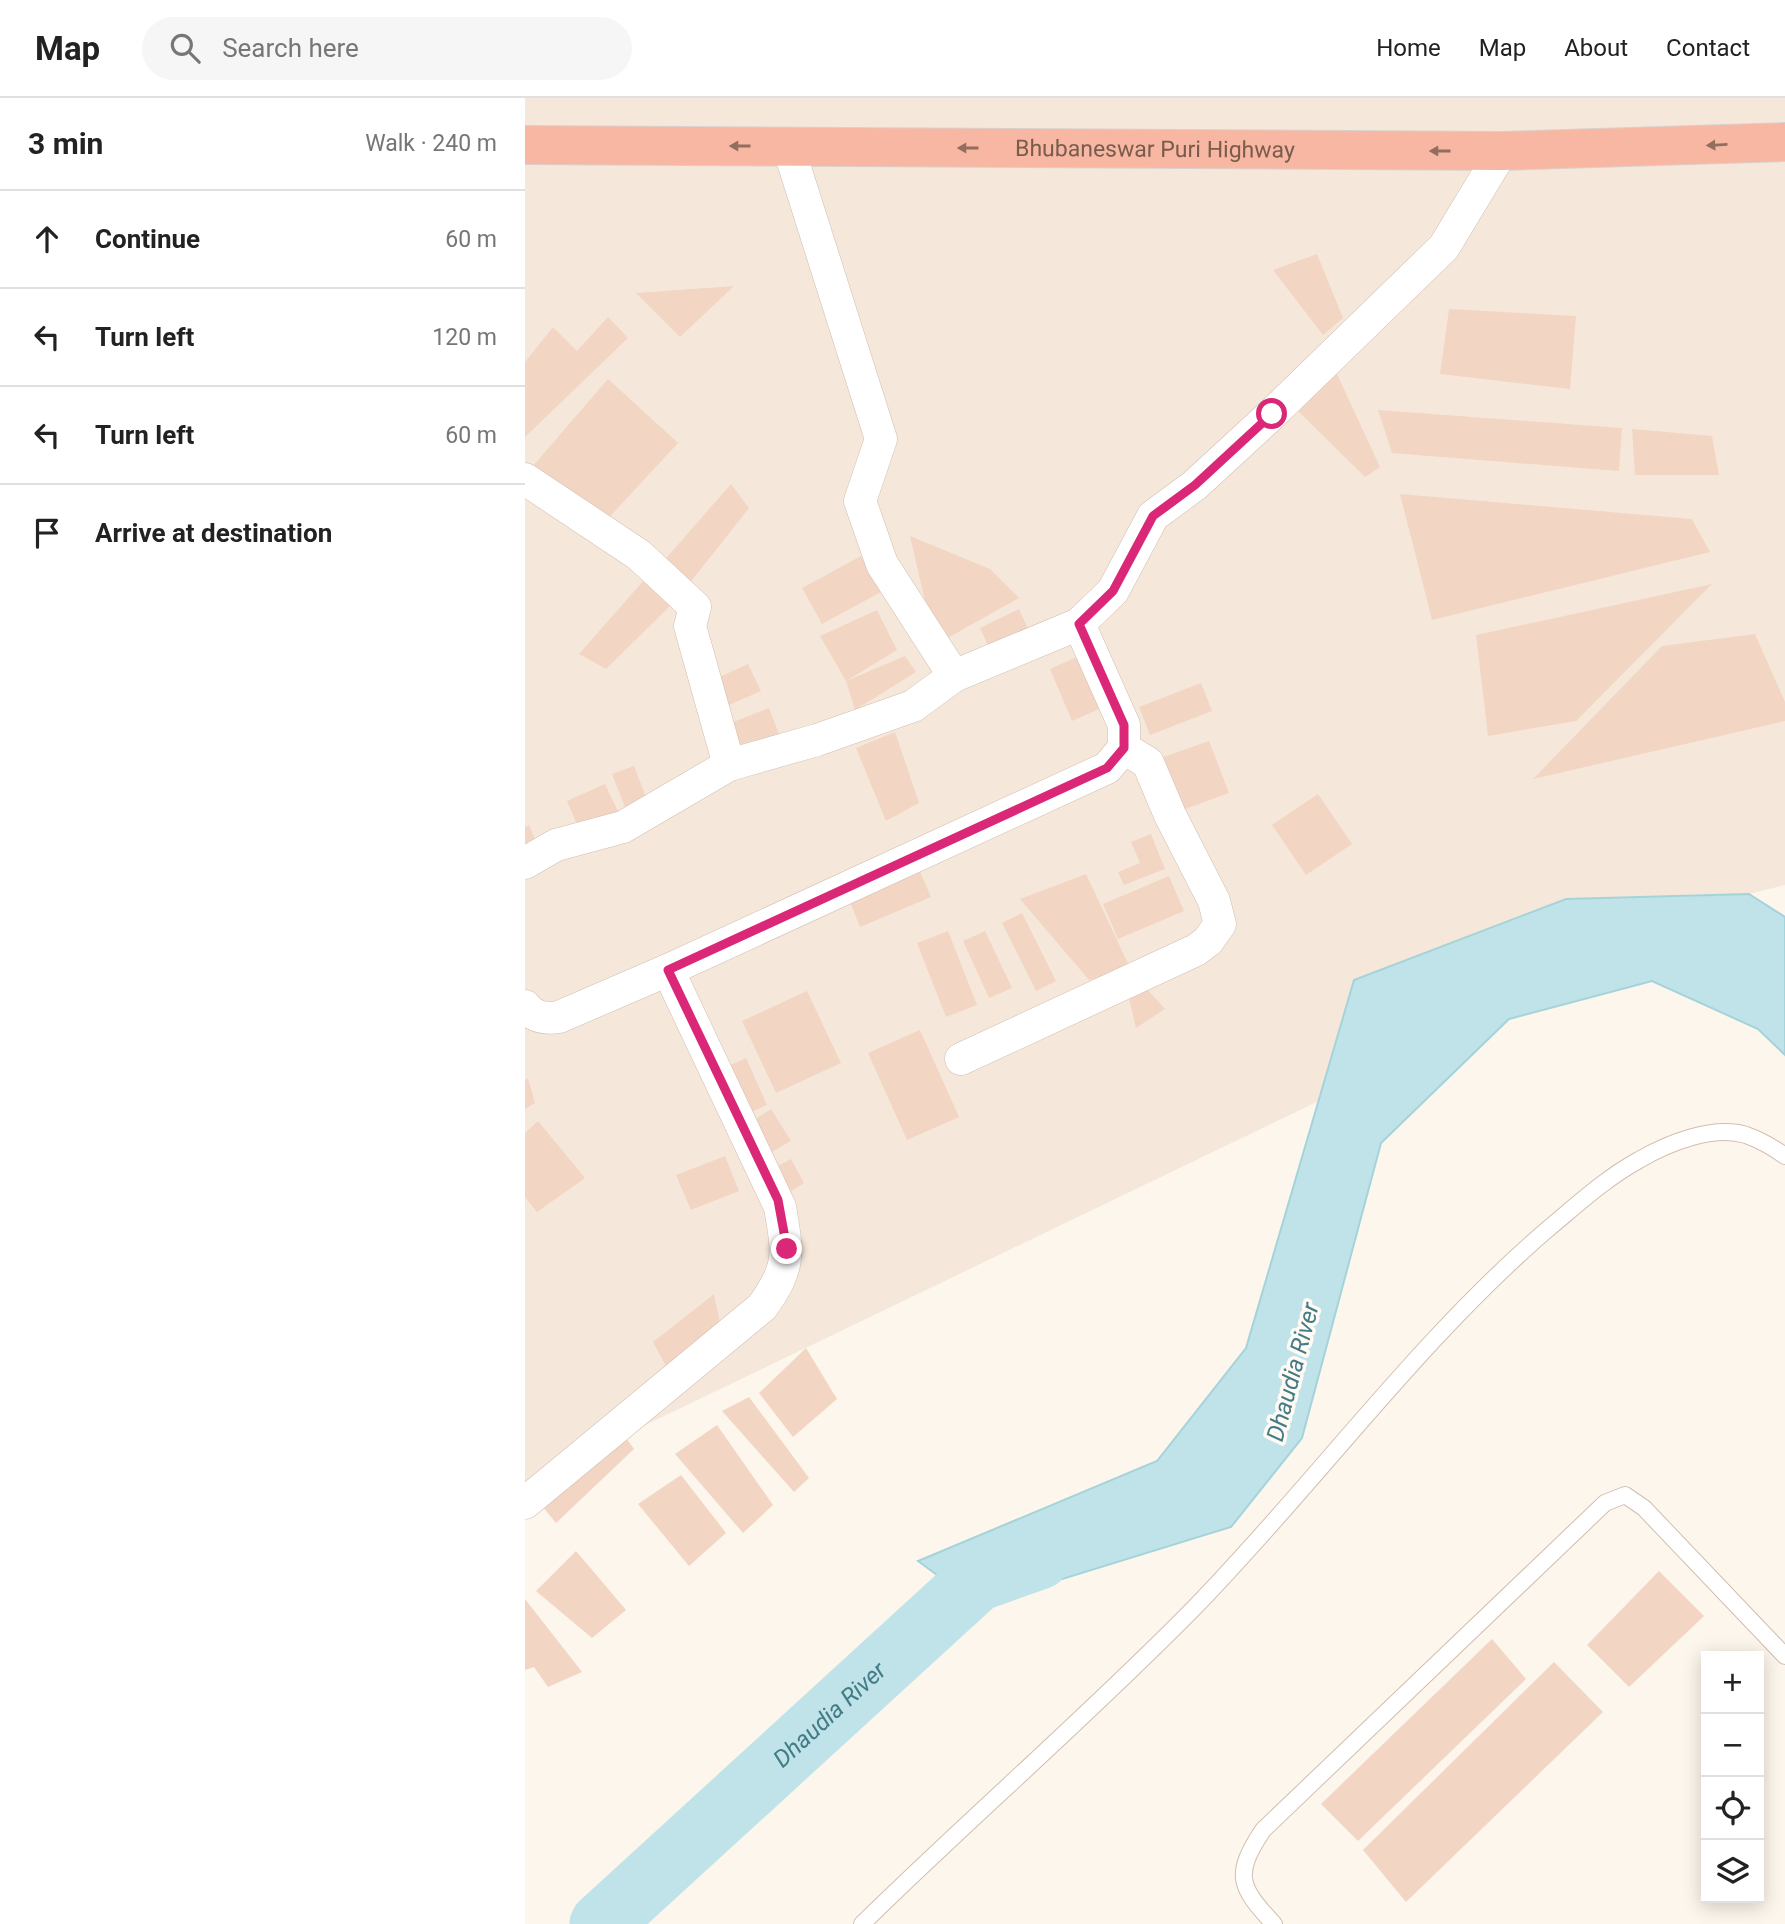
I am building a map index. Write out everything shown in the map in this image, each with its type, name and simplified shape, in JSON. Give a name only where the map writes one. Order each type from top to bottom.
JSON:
[{"type":"highway","name":"Bhubaneswar Puri Highway","points":[[525,145],[1502,151],[1785,142]]},
{"type":"street","points":[[788,146],[881,439],[860,501],[882,564],[954,676]]},
{"type":"street","points":[[525,863],[556,845],[623,827],[729,765],[817,740],[912,706],[954,676],[1079,624],[1113,591],[1153,516],[1195,485],[1272,414],[1444,247],[1502,151]]},
{"type":"street","points":[[525,479],[639,555],[695,607],[689,626],[729,765]]},
{"type":"street","points":[[525,1006],[544,1019],[559,1017],[668,970],[1107,768],[1124,748],[1124,725],[1079,624]]},
{"type":"street","points":[[961,1059],[1196,950],[1208,941],[1220,924],[1214,901],[1170,815],[1148,763],[1124,748]]},
{"type":"street","points":[[525,1503],[762,1307],[779,1283],[787,1249],[781,1207],[668,970]]},
{"type":"lane","points":[[862,1924],[1194,1608],[1309,1483],[1433,1340],[1518,1255],[1594,1190],[1639,1159],[1683,1139],[1717,1133],[1745,1135],[1785,1156]]},
{"type":"lane","points":[[1274,1924],[1259,1909],[1243,1884],[1246,1856],[1263,1830],[1605,1503],[1625,1495],[1644,1508],[1785,1656]]},
{"type":"shaded area","points":[[525,98],[1785,98],[1785,885],[1749,894],[525,1483]]},
{"type":"water","points":[[1749,894],[1785,917],[1785,1055],[1758,1029],[1652,981],[1509,1019],[1381,1143],[1302,1438],[1231,1527],[978,1605],[918,1561],[1157,1461],[1246,1348],[1354,980],[1566,899]]},
{"type":"building","points":[[1317,254],[1343,318],[1323,335],[1273,270]]},
{"type":"building","points":[[734,286],[680,337],[636,293]]},
{"type":"building","points":[[1449,309],[1576,316],[1570,389],[1440,374]]},
{"type":"building","points":[[608,317],[628,338],[525,437],[525,362],[553,327],[577,351]]},
{"type":"building","points":[[1336,372],[1380,467],[1365,477],[1293,406]]},
{"type":"building","points":[[608,379],[678,443],[602,525],[533,466]]},
{"type":"building","points":[[1378,410],[1622,428],[1619,471],[1392,453]]},
{"type":"building","points":[[1632,429],[1712,436],[1719,475],[1635,475]]},
{"type":"building","points":[[731,484],[749,508],[685,589],[662,563]]},
{"type":"building","points":[[1400,494],[1692,519],[1710,552],[1432,620]]},
{"type":"building","points":[[910,536],[990,569],[1019,598],[935,645]]},
{"type":"building","points":[[861,556],[881,592],[822,624],[802,588]]},
{"type":"building","points":[[645,579],[678,598],[606,669],[579,654]]},
{"type":"building","points":[[1712,584],[1576,721],[1488,736],[1476,635]]},
{"type":"building","points":[[1019,609],[1029,631],[990,650],[980,628]]},
{"type":"building","points":[[877,610],[897,650],[846,681],[820,636]]},
{"type":"building","points":[[1755,634],[1785,702],[1785,721],[1533,779],[1662,646]]},
{"type":"building","points":[[1084,654],[1106,706],[1072,721],[1050,669]]},
{"type":"building","points":[[905,656],[916,672],[855,710],[846,681]]},
{"type":"building","points":[[748,664],[761,691],[727,706],[715,679]]},
{"type":"building","points":[[1201,683],[1212,711],[1150,735],[1139,707]]},
{"type":"building","points":[[769,708],[781,739],[739,754],[728,724]]},
{"type":"building","points":[[895,732],[919,803],[886,821],[856,748]]},
{"type":"building","points":[[1209,741],[1229,793],[1180,811],[1161,758]]},
{"type":"building","points":[[634,766],[648,802],[626,810],[612,774]]},
{"type":"building","points":[[605,784],[620,816],[581,834],[567,801]]},
{"type":"building","points":[[1318,794],[1352,844],[1306,875],[1272,825]]},
{"type":"building","points":[[529,825],[540,852],[525,857],[525,827]]},
{"type":"building","points":[[1151,834],[1165,869],[1124,885],[1118,872],[1140,863],[1131,842]]},
{"type":"building","points":[[918,867],[931,897],[860,927],[848,897]]},
{"type":"building","points":[[1086,874],[1131,970],[1089,980],[1020,899]]},
{"type":"building","points":[[1169,876],[1184,911],[1118,939],[1103,904]]},
{"type":"building","points":[[1022,913],[1056,981],[1036,991],[1002,923]]},
{"type":"building","points":[[948,931],[977,1005],[946,1017],[917,943]]},
{"type":"building","points":[[985,931],[1012,988],[989,998],[963,941]]},
{"type":"building","points":[[1145,987],[1165,1009],[1136,1028],[1129,998]]},
{"type":"building","points":[[807,991],[841,1063],[776,1093],[742,1021]]},
{"type":"building","points":[[920,1030],[959,1117],[907,1140],[868,1053]]},
{"type":"building","points":[[746,1058],[767,1105],[738,1118],[717,1071]]},
{"type":"building","points":[[528,1078],[535,1103],[525,1109],[525,1080]]},
{"type":"building","points":[[771,1109],[791,1141],[770,1153],[751,1122]]},
{"type":"building","points":[[538,1121],[585,1178],[537,1212],[525,1197],[525,1133]]},
{"type":"building","points":[[725,1156],[739,1191],[691,1210],[676,1175]]},
{"type":"building","points":[[791,1159],[804,1183],[777,1200],[765,1173]]},
{"type":"building","points":[[714,1294],[721,1328],[666,1366],[653,1342]]},
{"type":"building","points":[[806,1348],[837,1399],[793,1437],[759,1393]]},
{"type":"building","points":[[749,1397],[809,1478],[794,1492],[722,1411]]},
{"type":"building","points":[[717,1425],[773,1505],[743,1533],[675,1454]]},
{"type":"building","points":[[624,1435],[634,1449],[556,1523],[542,1506]]},
{"type":"building","points":[[681,1475],[726,1533],[689,1566],[638,1504]]},
{"type":"building","points":[[576,1551],[626,1610],[592,1638],[536,1591]]},
{"type":"building","points":[[1659,1571],[1704,1616],[1629,1687],[1587,1645]]},
{"type":"building","points":[[525,1599],[582,1672],[548,1687],[534,1667],[525,1670]]},
{"type":"building","points":[[1492,1639],[1526,1679],[1358,1841],[1321,1804]]},
{"type":"building","points":[[1554,1662],[1603,1712],[1406,1902],[1363,1850]]},
{"type":"waterway","name":"Dhaudia River","points":[[601,1924],[977,1580],[1039,1558]]},
{"type":"route","points":[[787,1249],[781,1207],[668,970],[1107,768],[1124,748],[1124,725],[1079,624],[1113,591],[1153,516],[1195,485],[1272,414]]}]
